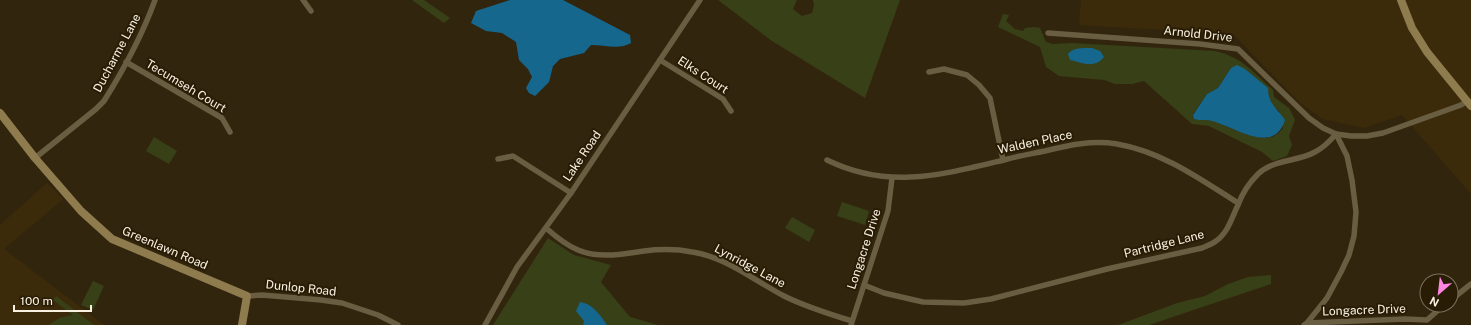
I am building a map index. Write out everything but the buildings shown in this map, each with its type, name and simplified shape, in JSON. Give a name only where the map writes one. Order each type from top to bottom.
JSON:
[{"type":"main road","points":[[1401,0],[1412,28],[1427,52],[1469,104]]},
{"type":"main road","name":"Greenlawn Road","points":[[0,113],[35,158],[81,211],[112,239],[247,296]]},
{"type":"main road","points":[[242,325],[247,296]]},
{"type":"street","name":"Ducharme Lane","points":[[35,158],[96,110],[104,101],[146,26],[155,0]]},
{"type":"street","points":[[303,0],[311,11]]},
{"type":"street","name":"Lake Road","points":[[485,325],[517,267],[571,193],[700,0]]},
{"type":"street","name":"Arnold Drive","points":[[1048,33],[1200,44],[1238,49],[1303,113],[1322,128],[1336,134]]},
{"type":"street","name":"Elks Court","points":[[660,60],[723,99],[731,111]]},
{"type":"street","name":"Tecumseh Court","points":[[126,62],[222,118],[230,132]]},
{"type":"street","points":[[929,72],[944,69],[967,75],[990,98],[1003,160]]},
{"type":"street","points":[[1336,134],[1367,136],[1383,133],[1469,104]]},
{"type":"street","points":[[1306,324],[1327,298],[1349,255],[1354,236],[1356,212],[1352,180],[1347,156],[1336,134]]},
{"type":"street","name":"Partridge Lane","points":[[864,285],[884,293],[923,302],[964,304],[992,299],[1107,269],[1202,248],[1216,241],[1226,230],[1233,218],[1238,203],[1258,174],[1273,164],[1296,159],[1315,152],[1323,147],[1336,134]]},
{"type":"street","name":"Walden Place","points":[[827,160],[860,173],[892,178],[909,178],[973,167],[1061,147],[1090,143],[1117,144],[1144,151],[1173,163],[1197,176],[1238,203]]},
{"type":"street","points":[[498,159],[513,156],[571,193]]},
{"type":"street","name":"Longacre Drive","points":[[852,323],[888,212],[892,178]]},
{"type":"street","name":"Lynridge Lane","points":[[546,228],[564,243],[580,251],[599,255],[616,256],[645,251],[671,250],[707,255],[727,263],[784,296],[807,307],[852,323]]},
{"type":"street","points":[[1459,294],[1471,284]]},
{"type":"street","name":"Dunlop Road","points":[[247,296],[262,295],[342,303],[378,315],[398,325]]},
{"type":"street","name":"Longacre Drive","points":[[1306,324],[1405,318],[1426,323],[1436,313]]},
{"type":"shaded area","points":[[1081,0],[1471,0],[1471,194],[1402,115],[1364,128],[1323,119],[1300,103],[1233,34],[1079,25]]},
{"type":"shaded area","points":[[47,183],[63,199],[4,249],[104,325],[0,325],[0,225]]},
{"type":"green space","points":[[412,0],[424,0],[450,18],[444,23]]},
{"type":"green space","points":[[718,0],[797,0],[793,9],[802,16],[812,13],[814,5],[813,0],[900,0],[865,98],[772,41]]},
{"type":"green space","points":[[1003,14],[1009,15],[1006,21],[1015,29],[1023,31],[1025,28],[1040,28],[1046,42],[1053,44],[1072,43],[1215,51],[1233,57],[1253,71],[1273,90],[1274,97],[1289,108],[1295,120],[1289,136],[1292,145],[1287,156],[1273,161],[1262,152],[1209,126],[1192,124],[1144,81],[1132,84],[1115,84],[1104,80],[1059,76],[1046,67],[1040,47],[998,27]],"holes":[[[1231,68],[1268,96],[1272,105],[1279,111],[1283,128],[1276,135],[1262,138],[1244,134],[1213,121],[1194,119],[1193,114],[1207,94],[1218,88]]]},
{"type":"green space","points":[[154,137],[177,151],[169,164],[146,151]]},
{"type":"green space","points":[[842,202],[869,211],[865,225],[837,216]]},
{"type":"green space","points":[[792,217],[815,230],[809,242],[785,228]]},
{"type":"green space","points":[[548,238],[574,255],[611,265],[601,282],[630,317],[658,325],[607,325],[593,308],[583,325],[493,325]]},
{"type":"green space","points":[[1271,275],[1271,284],[1149,325],[1118,325],[1177,303],[1205,296],[1228,284],[1248,277]]},
{"type":"green space","points":[[93,281],[104,286],[93,310],[81,305]]},
{"type":"green space","points":[[56,296],[94,325],[49,325],[59,318],[73,315],[53,300]]},
{"type":"water","points":[[510,0],[563,0],[630,35],[631,43],[617,47],[591,45],[584,53],[560,59],[553,66],[549,82],[535,96],[529,93],[526,88],[532,77],[528,69],[519,60],[516,42],[502,33],[486,31],[471,23],[476,11]]},
{"type":"water","points":[[1079,48],[1092,48],[1100,51],[1104,57],[1100,61],[1092,64],[1084,64],[1070,60],[1068,54],[1073,50]]},
{"type":"water","points":[[1237,65],[1245,69],[1268,88],[1271,102],[1285,120],[1280,131],[1272,136],[1263,138],[1253,136],[1212,121],[1194,119],[1193,115],[1207,94],[1218,88],[1231,68]]},
{"type":"water","points":[[580,302],[592,307],[607,325],[583,325],[584,321],[576,311]]}]
